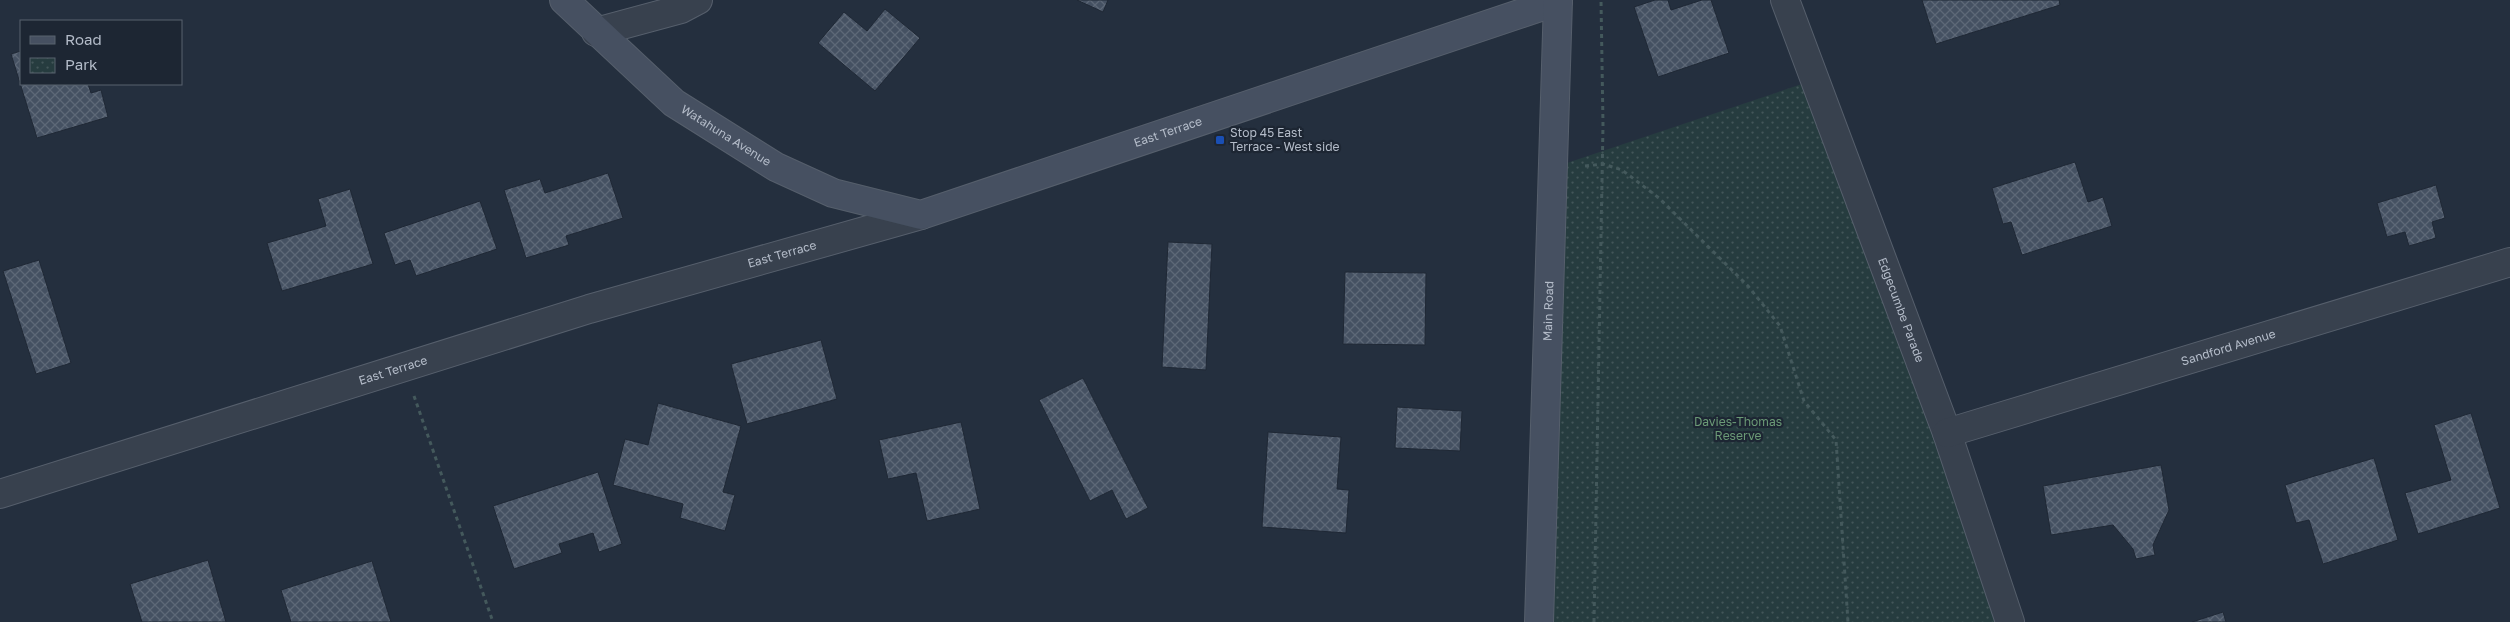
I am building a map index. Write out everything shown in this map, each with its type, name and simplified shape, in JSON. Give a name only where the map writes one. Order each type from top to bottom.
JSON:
[{"type":"street","name":"Watahuna Avenue","points":[[564,0],[596,32],[674,102],[776,167],[833,193],[922,215]]},
{"type":"street","points":[[596,32],[681,9],[698,0]]},
{"type":"street","name":"Main Road","points":[[1539,622],[1558,0]]},
{"type":"street","name":"East Terrace","points":[[0,494],[589,310],[922,215],[1558,0]]},
{"type":"street","name":"Edgecumbe Parade","points":[[1785,0],[1947,433],[2010,622]]},
{"type":"street","name":"Sandford Avenue","points":[[1947,433],[2510,262]]},
{"type":"path","points":[[1594,622],[1603,164],[1601,0]]},
{"type":"path","points":[[1552,168],[1603,164],[1622,170],[1659,198],[1748,286],[1780,326],[1804,401],[1836,440],[1848,622]]},
{"type":"path","points":[[404,367],[493,622]]},
{"type":"green space","name":"Davies-Thomas Reserve","points":[[1814,80],[2010,622],[1539,622],[1552,168]]},
{"type":"building","points":[[1077,0],[1108,0],[1103,12]]},
{"type":"building","points":[[1655,0],[1668,0],[1671,10],[1702,0],[1711,0],[1729,53],[1658,77],[1634,7]]},
{"type":"building","points":[[1922,0],[2059,0],[2060,5],[1936,44]]},
{"type":"building","points":[[885,9],[920,38],[875,91],[818,43],[844,12],[867,31]]},
{"type":"building","points":[[20,51],[20,83],[11,54]]},
{"type":"building","points":[[21,85],[88,85],[91,93],[101,90],[108,117],[37,138]]},
{"type":"building","points":[[2075,162],[2088,202],[2103,197],[2112,226],[2022,255],[2011,222],[2003,224],[1992,188]]},
{"type":"building","points":[[608,173],[623,218],[566,236],[569,245],[526,258],[504,190],[540,179],[545,193]]},
{"type":"building","points":[[2436,185],[2445,218],[2432,222],[2436,238],[2409,246],[2405,232],[2387,237],[2377,203]]},
{"type":"building","points":[[350,189],[373,264],[282,291],[267,243],[326,226],[318,199]]},
{"type":"building","points":[[480,201],[497,249],[416,276],[410,260],[395,265],[384,233]]},
{"type":"building","points":[[1168,242],[1212,244],[1206,370],[1162,367]]},
{"type":"building","points":[[39,260],[71,363],[36,374],[3,271]]},
{"type":"building","points":[[1345,272],[1426,273],[1425,345],[1343,344]]},
{"type":"building","points":[[821,340],[837,399],[747,424],[731,364]]},
{"type":"building","points":[[1083,378],[1148,508],[1126,519],[1112,490],[1090,501],[1039,400]]},
{"type":"building","points":[[658,403],[741,426],[723,492],[735,495],[725,531],[680,518],[683,504],[613,485],[625,439],[648,445]]},
{"type":"building","points":[[1397,407],[1462,411],[1460,451],[1395,448]]},
{"type":"building","points":[[2471,413],[2500,508],[2418,534],[2405,493],[2451,480],[2434,425]]},
{"type":"building","points":[[961,422],[980,509],[927,521],[916,473],[888,479],[879,440]]},
{"type":"building","points":[[1268,432],[1341,437],[1337,489],[1349,490],[1346,533],[1262,527]]},
{"type":"building","points":[[2374,458],[2398,540],[2323,564],[2309,520],[2296,523],[2285,485]]},
{"type":"building","points":[[2161,465],[2169,510],[2153,545],[2155,555],[2136,559],[2133,549],[2113,525],[2051,535],[2043,486]]},
{"type":"building","points":[[598,472],[622,544],[599,552],[593,533],[559,544],[562,553],[514,569],[493,506]]},
{"type":"building","points":[[208,560],[226,622],[142,622],[130,584]]},
{"type":"building","points":[[372,561],[391,622],[291,622],[281,590]]},
{"type":"building","points":[[2223,612],[2226,622],[2192,622]]},
{"type":"place","name":"Stop 45 East Terrace - West side","points":[[1220,140]]}]
